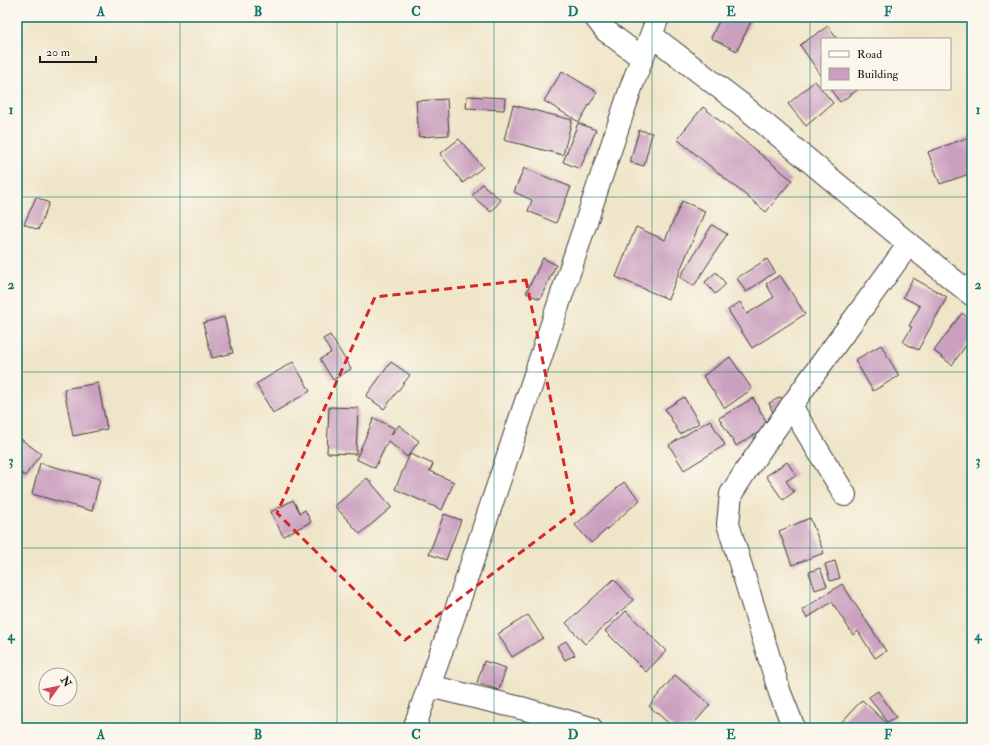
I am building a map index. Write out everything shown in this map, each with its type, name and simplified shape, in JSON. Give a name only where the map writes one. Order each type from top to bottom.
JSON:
[{"type":"street","points":[[595,17],[606,30],[642,58]]},
{"type":"street","points":[[414,728],[454,616],[654,26],[741,104],[972,295]]},
{"type":"street","points":[[794,728],[780,693],[728,524],[731,494],[791,406],[909,244]]},
{"type":"street","points":[[791,406],[845,495]]},
{"type":"street","points":[[429,686],[525,709],[591,728]]},
{"type":"highlighted area","points":[[526,280],[574,512],[405,640],[277,513],[375,297]]},
{"type":"building","points":[[721,17],[753,17],[737,51],[711,38]]},
{"type":"building","points":[[828,26],[836,38],[821,38],[821,76],[800,45]]},
{"type":"building","points":[[562,71],[597,92],[579,122],[544,101]]},
{"type":"building","points":[[815,81],[833,103],[806,126],[788,104]]},
{"type":"building","points":[[831,90],[858,90],[840,102]]},
{"type":"building","points":[[467,96],[505,98],[504,110],[466,108]]},
{"type":"building","points":[[447,99],[449,135],[419,137],[416,101]]},
{"type":"building","points":[[513,105],[572,120],[563,155],[504,140]]},
{"type":"building","points":[[703,107],[792,180],[766,212],[677,139]]},
{"type":"building","points":[[578,123],[596,130],[580,169],[563,162]]},
{"type":"building","points":[[639,130],[652,133],[644,166],[630,162]]},
{"type":"building","points":[[972,136],[972,173],[940,184],[928,152]]},
{"type":"building","points":[[459,139],[483,167],[463,183],[440,154]]},
{"type":"building","points":[[524,168],[571,187],[556,223],[528,211],[532,200],[514,192]]},
{"type":"building","points":[[482,184],[501,200],[491,212],[472,196]]},
{"type":"building","points":[[36,197],[49,203],[38,230],[24,224]]},
{"type":"building","points":[[682,201],[705,211],[668,299],[616,277],[636,227],[665,240]]},
{"type":"building","points":[[712,225],[727,234],[694,286],[680,277]]},
{"type":"building","points":[[543,258],[556,265],[540,299],[526,293]]},
{"type":"building","points":[[767,259],[775,272],[746,292],[737,278]]},
{"type":"building","points":[[716,272],[726,284],[715,294],[705,282]]},
{"type":"building","points":[[780,275],[805,314],[752,348],[728,310],[740,302],[747,314],[774,297],[766,284]]},
{"type":"building","points":[[913,278],[947,297],[918,350],[903,342],[912,327],[909,326],[920,306],[903,297]]},
{"type":"building","points":[[962,313],[972,321],[972,337],[952,365],[934,351]]},
{"type":"building","points":[[224,317],[233,353],[212,358],[203,323]]},
{"type":"building","points":[[330,335],[351,369],[333,380],[320,359],[331,353],[323,339]]},
{"type":"building","points":[[881,345],[899,376],[873,391],[855,360]]},
{"type":"building","points":[[730,357],[752,389],[725,408],[703,376]]},
{"type":"building","points":[[293,362],[310,391],[273,413],[256,384]]},
{"type":"building","points":[[391,362],[410,375],[384,409],[366,396]]},
{"type":"building","points":[[98,383],[107,429],[73,436],[64,389]]},
{"type":"building","points":[[684,397],[699,423],[680,434],[665,409]]},
{"type":"building","points":[[781,397],[787,409],[774,415],[769,403]]},
{"type":"building","points":[[753,398],[769,426],[736,446],[719,418]]},
{"type":"building","points":[[329,407],[358,408],[356,454],[327,453]]},
{"type":"building","points":[[374,418],[394,428],[391,435],[399,425],[419,441],[407,457],[388,441],[375,468],[356,459]]},
{"type":"building","points":[[710,420],[725,445],[684,470],[669,445]]},
{"type":"building","points":[[21,439],[41,454],[25,476],[17,470],[17,445]]},
{"type":"building","points":[[410,454],[433,464],[430,471],[454,482],[442,510],[395,489]]},
{"type":"building","points":[[787,462],[796,475],[786,481],[794,492],[783,500],[766,476]]},
{"type":"building","points":[[40,463],[100,479],[92,511],[32,494]]},
{"type":"building","points":[[367,478],[392,507],[360,534],[335,506]]},
{"type":"building","points":[[624,482],[640,500],[591,543],[575,525]]},
{"type":"building","points":[[293,500],[300,513],[305,510],[311,522],[283,536],[271,512]]},
{"type":"building","points":[[444,514],[461,520],[446,560],[429,554]]},
{"type":"building","points":[[810,518],[824,553],[792,565],[779,531]]},
{"type":"building","points":[[835,561],[840,578],[830,581],[825,564]]},
{"type":"building","points":[[820,568],[827,586],[815,590],[809,572]]},
{"type":"building","points":[[614,579],[633,600],[585,644],[566,623]]},
{"type":"building","points":[[842,584],[886,651],[875,658],[858,631],[853,635],[832,602],[807,618],[802,610]]},
{"type":"building","points":[[626,611],[666,651],[646,672],[605,631]]},
{"type":"building","points":[[528,615],[543,638],[512,657],[498,634]]},
{"type":"building","points":[[566,641],[575,655],[565,660],[557,646]]},
{"type":"building","points":[[484,661],[506,668],[499,690],[477,683]]},
{"type":"building","points":[[675,675],[710,705],[690,728],[674,728],[649,706]]},
{"type":"building","points":[[878,691],[896,717],[887,722],[869,697]]},
{"type":"building","points":[[862,700],[893,728],[841,728],[838,726]]}]
